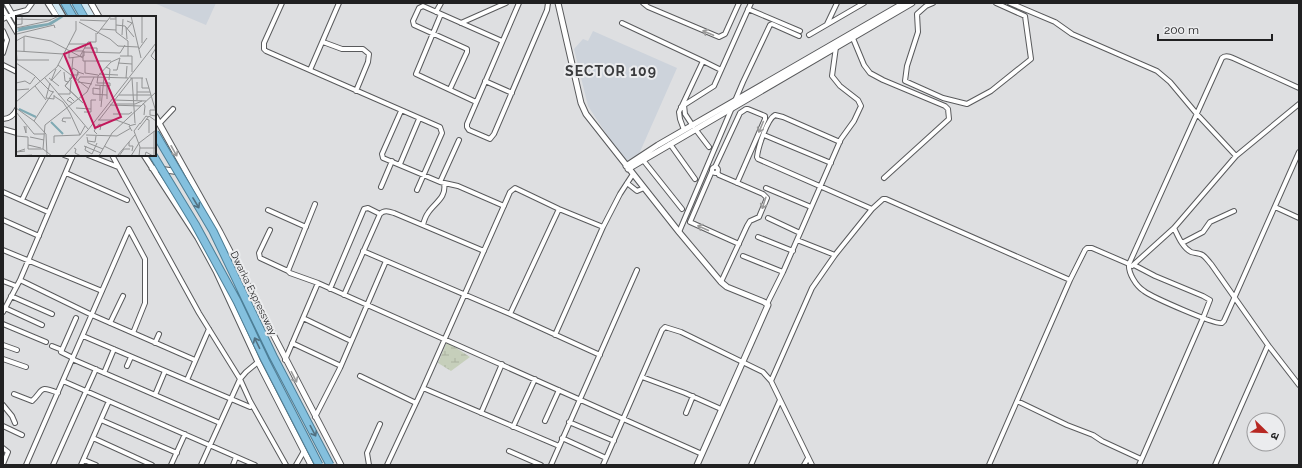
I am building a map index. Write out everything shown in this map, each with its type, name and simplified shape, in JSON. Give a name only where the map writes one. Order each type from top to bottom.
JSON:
[{"type":"highway","points":[[65,3],[72,16]]},
{"type":"highway","points":[[76,3],[83,16]]},
{"type":"highway","name":"Dwarka Expressway","points":[[156,135],[213,231],[273,356],[330,465]]},
{"type":"highway","name":"Dwarka Expressway","points":[[154,156],[195,224],[237,301],[265,360],[320,465]]},
{"type":"main road","points":[[55,3],[63,16]]},
{"type":"main road","points":[[84,3],[91,16]]},
{"type":"street","points":[[5,18],[12,14],[27,10],[32,3]]},
{"type":"street","points":[[48,3],[56,16]]},
{"type":"street","points":[[91,3],[98,16]]},
{"type":"street","points":[[282,3],[264,43],[264,49],[440,127],[442,133],[417,190]]},
{"type":"street","points":[[310,70],[339,3]]},
{"type":"street","points":[[436,12],[441,3]]},
{"type":"street","points":[[461,23],[506,3]]},
{"type":"street","points":[[518,3],[467,124],[469,130],[490,139],[494,134],[512,93],[547,10],[548,3]]},
{"type":"street","points":[[558,3],[584,109],[632,174],[721,282],[727,287],[767,304]]},
{"type":"street","points":[[643,3],[648,7],[720,37],[725,34],[739,3]]},
{"type":"street","points":[[682,106],[711,89],[717,81],[751,3]]},
{"type":"street","points":[[827,24],[837,3]]},
{"type":"street","points":[[809,35],[864,3]]},
{"type":"street","points":[[734,105],[742,103],[836,47],[904,3]]},
{"type":"street","points":[[627,167],[643,160],[694,128],[852,36],[912,3]]},
{"type":"street","points":[[933,3],[926,6],[917,14],[918,32],[907,66],[905,81],[943,98],[967,104],[991,91],[1031,59],[1025,16],[996,3]]},
{"type":"street","points":[[1010,3],[1055,22],[1072,34],[1157,71],[1170,82],[1196,113],[1236,156]]},
{"type":"street","points":[[16,20],[7,5],[3,9],[5,18],[16,32]]},
{"type":"street","points":[[450,89],[467,49],[414,25],[413,21],[421,6],[502,41]]},
{"type":"street","points":[[679,232],[770,25],[772,24],[800,34],[748,9]]},
{"type":"street","points":[[441,14],[416,74],[476,102]]},
{"type":"street","points":[[622,24],[721,70]]},
{"type":"street","points":[[3,31],[7,40],[3,53]]},
{"type":"street","points":[[852,36],[864,64],[870,73],[945,106],[948,109],[949,119],[884,178]]},
{"type":"street","points":[[322,42],[342,49],[363,49],[369,54],[368,62],[356,91]]},
{"type":"street","points":[[697,465],[767,304],[793,251],[843,135],[854,121],[861,106],[858,100],[840,86],[832,76],[836,47]]},
{"type":"street","points":[[1299,88],[1233,58],[1224,56],[1222,58],[1196,113],[1131,266],[1142,290],[1217,324],[1222,323],[1299,152]]},
{"type":"street","points":[[684,130],[679,112],[703,61]]},
{"type":"street","points":[[3,65],[16,72]]},
{"type":"street","points":[[485,81],[512,93]]},
{"type":"street","points":[[737,183],[765,118],[764,116],[746,109],[742,103]]},
{"type":"street","points":[[1131,266],[1174,228],[1236,156],[1299,104]]},
{"type":"street","points":[[734,105],[740,113]]},
{"type":"street","points":[[682,106],[694,128],[709,146]]},
{"type":"street","points":[[159,124],[173,109]]},
{"type":"street","points":[[739,244],[690,222],[714,172],[712,168],[716,167],[740,113],[746,109]]},
{"type":"street","points":[[3,119],[7,119],[14,115],[16,111]]},
{"type":"street","points":[[401,111],[382,154],[383,158],[442,182],[458,186],[504,206]]},
{"type":"street","points":[[840,142],[778,116],[772,116],[757,155],[758,159],[872,209]]},
{"type":"street","points":[[156,118],[220,232],[340,465]]},
{"type":"street","points":[[400,164],[419,119]]},
{"type":"street","points":[[3,128],[16,133]]},
{"type":"street","points":[[627,167],[684,130],[694,128]]},
{"type":"street","points":[[764,134],[831,163]]},
{"type":"street","points":[[423,225],[428,213],[443,195],[445,189],[442,182],[458,140]]},
{"type":"street","points":[[670,144],[695,179]]},
{"type":"street","points":[[22,200],[43,156]]},
{"type":"street","points":[[90,156],[118,167]]},
{"type":"street","points":[[112,156],[199,313],[240,379],[250,401],[286,465]]},
{"type":"street","points":[[145,156],[198,238],[216,270],[258,362],[311,465]]},
{"type":"street","points":[[42,325],[4,307],[20,280],[72,157]]},
{"type":"street","points":[[643,160],[682,209]]},
{"type":"street","points":[[381,187],[392,161]]},
{"type":"street","points":[[152,168],[187,173]]},
{"type":"street","points":[[714,172],[763,194],[767,198],[760,215],[749,223],[721,282]]},
{"type":"street","points":[[66,173],[127,200]]},
{"type":"street","points":[[555,335],[603,227],[632,174]]},
{"type":"street","points":[[627,183],[637,190],[644,188]]},
{"type":"street","points":[[387,465],[510,192],[515,188],[559,209],[603,227]]},
{"type":"street","points":[[766,188],[812,207]]},
{"type":"street","points":[[3,192],[48,212]]},
{"type":"street","points":[[771,381],[810,293],[835,255],[880,201],[886,199],[1070,280]]},
{"type":"street","points":[[288,271],[315,204]]},
{"type":"street","points":[[1275,207],[1299,218]]},
{"type":"street","points":[[330,289],[364,209],[368,208],[380,214]]},
{"type":"street","points":[[510,314],[559,209]]},
{"type":"street","points":[[268,210],[306,227]]},
{"type":"street","points":[[344,295],[382,212],[388,211],[484,251]]},
{"type":"street","points":[[1182,243],[1203,232],[1210,222],[1234,211]]},
{"type":"street","points":[[768,218],[800,233]]},
{"type":"street","points":[[3,220],[39,236]]},
{"type":"street","points":[[1174,228],[1182,243],[1190,251],[1204,256],[1235,296],[1268,345],[1299,385]]},
{"type":"street","points":[[26,465],[130,229],[145,259],[145,303],[133,333]]},
{"type":"street","points":[[270,230],[258,256],[260,258],[290,273],[318,283],[702,454]]},
{"type":"street","points":[[758,238],[793,251]]},
{"type":"street","points":[[797,240],[835,255]]},
{"type":"street","points":[[989,465],[1082,253],[1087,248],[1092,248],[1209,299],[1210,302],[1139,465]]},
{"type":"street","points":[[3,250],[102,291]]},
{"type":"street","points":[[363,251],[510,314],[600,355]]},
{"type":"street","points":[[742,256],[783,272]]},
{"type":"street","points":[[315,418],[341,366],[386,261]]},
{"type":"street","points":[[551,465],[638,270]]},
{"type":"street","points":[[20,280],[92,315],[195,360]]},
{"type":"street","points":[[3,281],[16,286]]},
{"type":"street","points":[[285,360],[318,283]]},
{"type":"street","points":[[11,296],[52,314]]},
{"type":"street","points":[[110,323],[123,296]]},
{"type":"street","points":[[62,350],[76,318]]},
{"type":"street","points":[[303,318],[351,341]]},
{"type":"street","points":[[3,324],[46,342]]},
{"type":"street","points":[[603,465],[662,330],[665,327],[681,332],[763,372],[771,381],[812,465]]},
{"type":"street","points":[[187,380],[210,329]]},
{"type":"street","points":[[155,343],[159,334]]},
{"type":"street","points":[[83,336],[250,407]]},
{"type":"street","points":[[292,343],[341,366]]},
{"type":"street","points":[[3,345],[17,350]]},
{"type":"street","points":[[1214,465],[1268,345]]},
{"type":"street","points":[[52,346],[62,350],[61,352],[73,359],[96,370],[220,423]]},
{"type":"street","points":[[104,373],[114,349]]},
{"type":"street","points":[[127,366],[131,356]]},
{"type":"street","points":[[3,359],[26,367]]},
{"type":"street","points":[[201,465],[240,379],[258,362]]},
{"type":"street","points":[[481,413],[502,364]]},
{"type":"street","points":[[53,465],[96,370]]},
{"type":"street","points":[[155,395],[165,371]]},
{"type":"street","points":[[360,376],[416,403]]},
{"type":"street","points":[[642,377],[693,396],[721,410]]},
{"type":"street","points":[[513,427],[535,379]]},
{"type":"street","points":[[63,381],[255,465]]},
{"type":"street","points":[[423,388],[559,446]]},
{"type":"street","points":[[14,394],[32,401],[38,393],[44,389],[58,393]]},
{"type":"street","points":[[545,421],[559,390]]},
{"type":"street","points":[[686,413],[693,396]]},
{"type":"street","points":[[751,465],[780,400]]},
{"type":"street","points":[[81,465],[109,401]]},
{"type":"street","points":[[1017,401],[1141,458]]},
{"type":"street","points":[[3,405],[12,416],[15,423]]},
{"type":"street","points":[[101,420],[177,453]]},
{"type":"street","points":[[569,422],[614,441]]},
{"type":"street","points":[[369,465],[367,453],[380,424]]},
{"type":"street","points":[[3,426],[22,435]]},
{"type":"street","points":[[172,465],[185,434]]},
{"type":"street","points":[[93,438],[152,465]]},
{"type":"street","points":[[562,438],[606,458]]},
{"type":"street","points":[[3,448],[8,452],[3,464]]},
{"type":"street","points":[[296,465],[304,451]]},
{"type":"street","points":[[509,451],[541,465]]},
{"type":"street","points":[[232,465],[236,456]]},
{"type":"street","points":[[804,465],[808,458]]},
{"type":"street","points":[[84,460],[96,465]]},
{"type":"shaded area","points":[[154,3],[216,3],[206,25]]},
{"type":"shaded area","points":[[593,31],[677,68],[639,154],[626,161],[588,106],[574,49],[583,39],[588,41]]},
{"type":"green space","points":[[447,342],[470,357],[451,371],[438,363]]},
{"type":"district","name":"SECTOR 109","points":[[611,71]]}]
